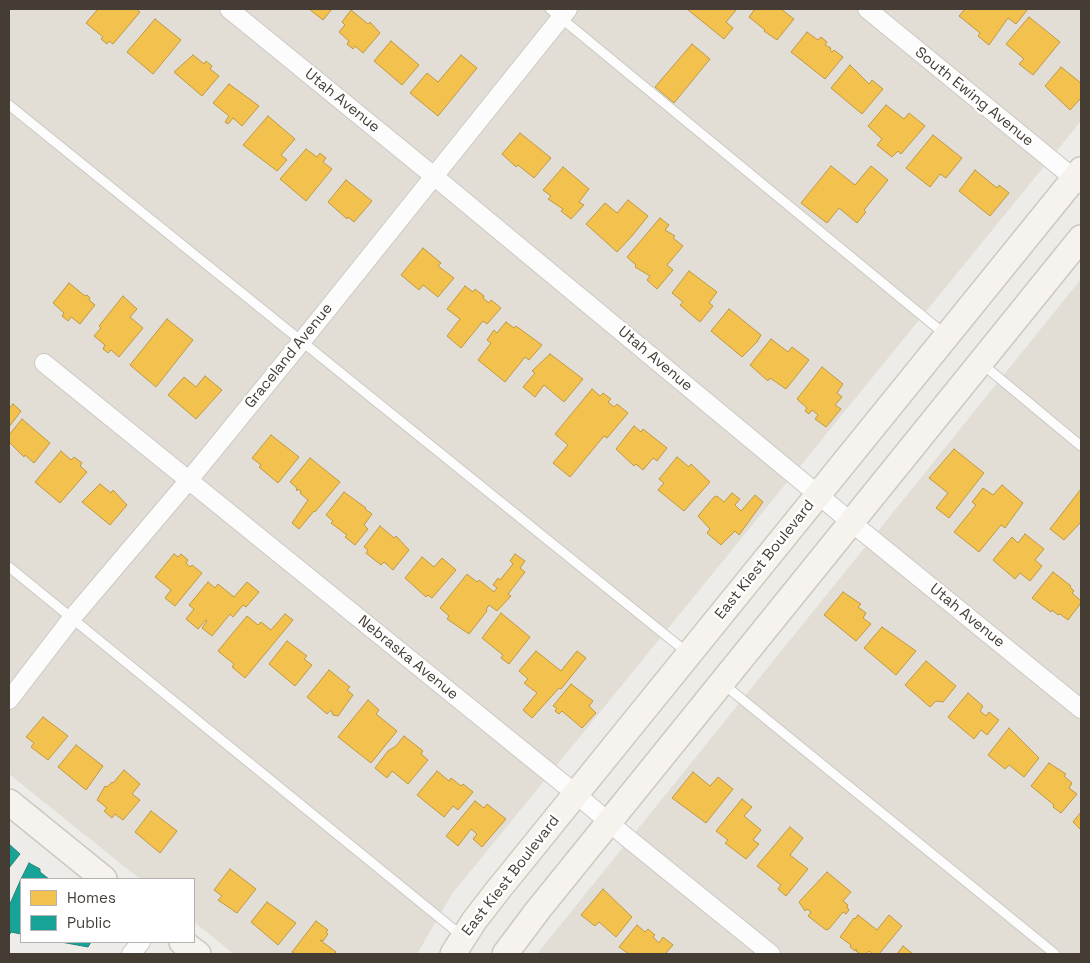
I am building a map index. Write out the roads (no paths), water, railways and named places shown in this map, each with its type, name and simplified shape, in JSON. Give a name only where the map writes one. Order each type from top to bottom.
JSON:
[{"type":"main road","name":"East Kiest Boulevard","points":[[459,946],[498,890],[947,336],[1079,178]]},
{"type":"main road","points":[[505,954],[538,910],[1081,238]]},
{"type":"main road","points":[[9,802],[103,878]]},
{"type":"main road","points":[[183,943],[198,954]]},
{"type":"street","name":"Utah Avenue","points":[[229,9],[434,176],[818,495],[1081,709]]},
{"type":"street","name":"South Ewing Avenue","points":[[867,9],[1079,178]]},
{"type":"street","name":"Graceland Avenue","points":[[9,700],[72,618],[189,480],[302,341],[434,176],[560,12]]},
{"type":"street","name":"Nebraska Avenue","points":[[44,363],[771,954]]},
{"type":"street","points":[[131,954],[139,943]]},
{"type":"lane","points":[[560,12],[947,336]]},
{"type":"lane","points":[[9,105],[689,654]]},
{"type":"lane","points":[[981,363],[1081,446]]},
{"type":"lane","points":[[9,567],[72,618],[459,946]]},
{"type":"lane","points":[[721,683],[1055,954]]}]
